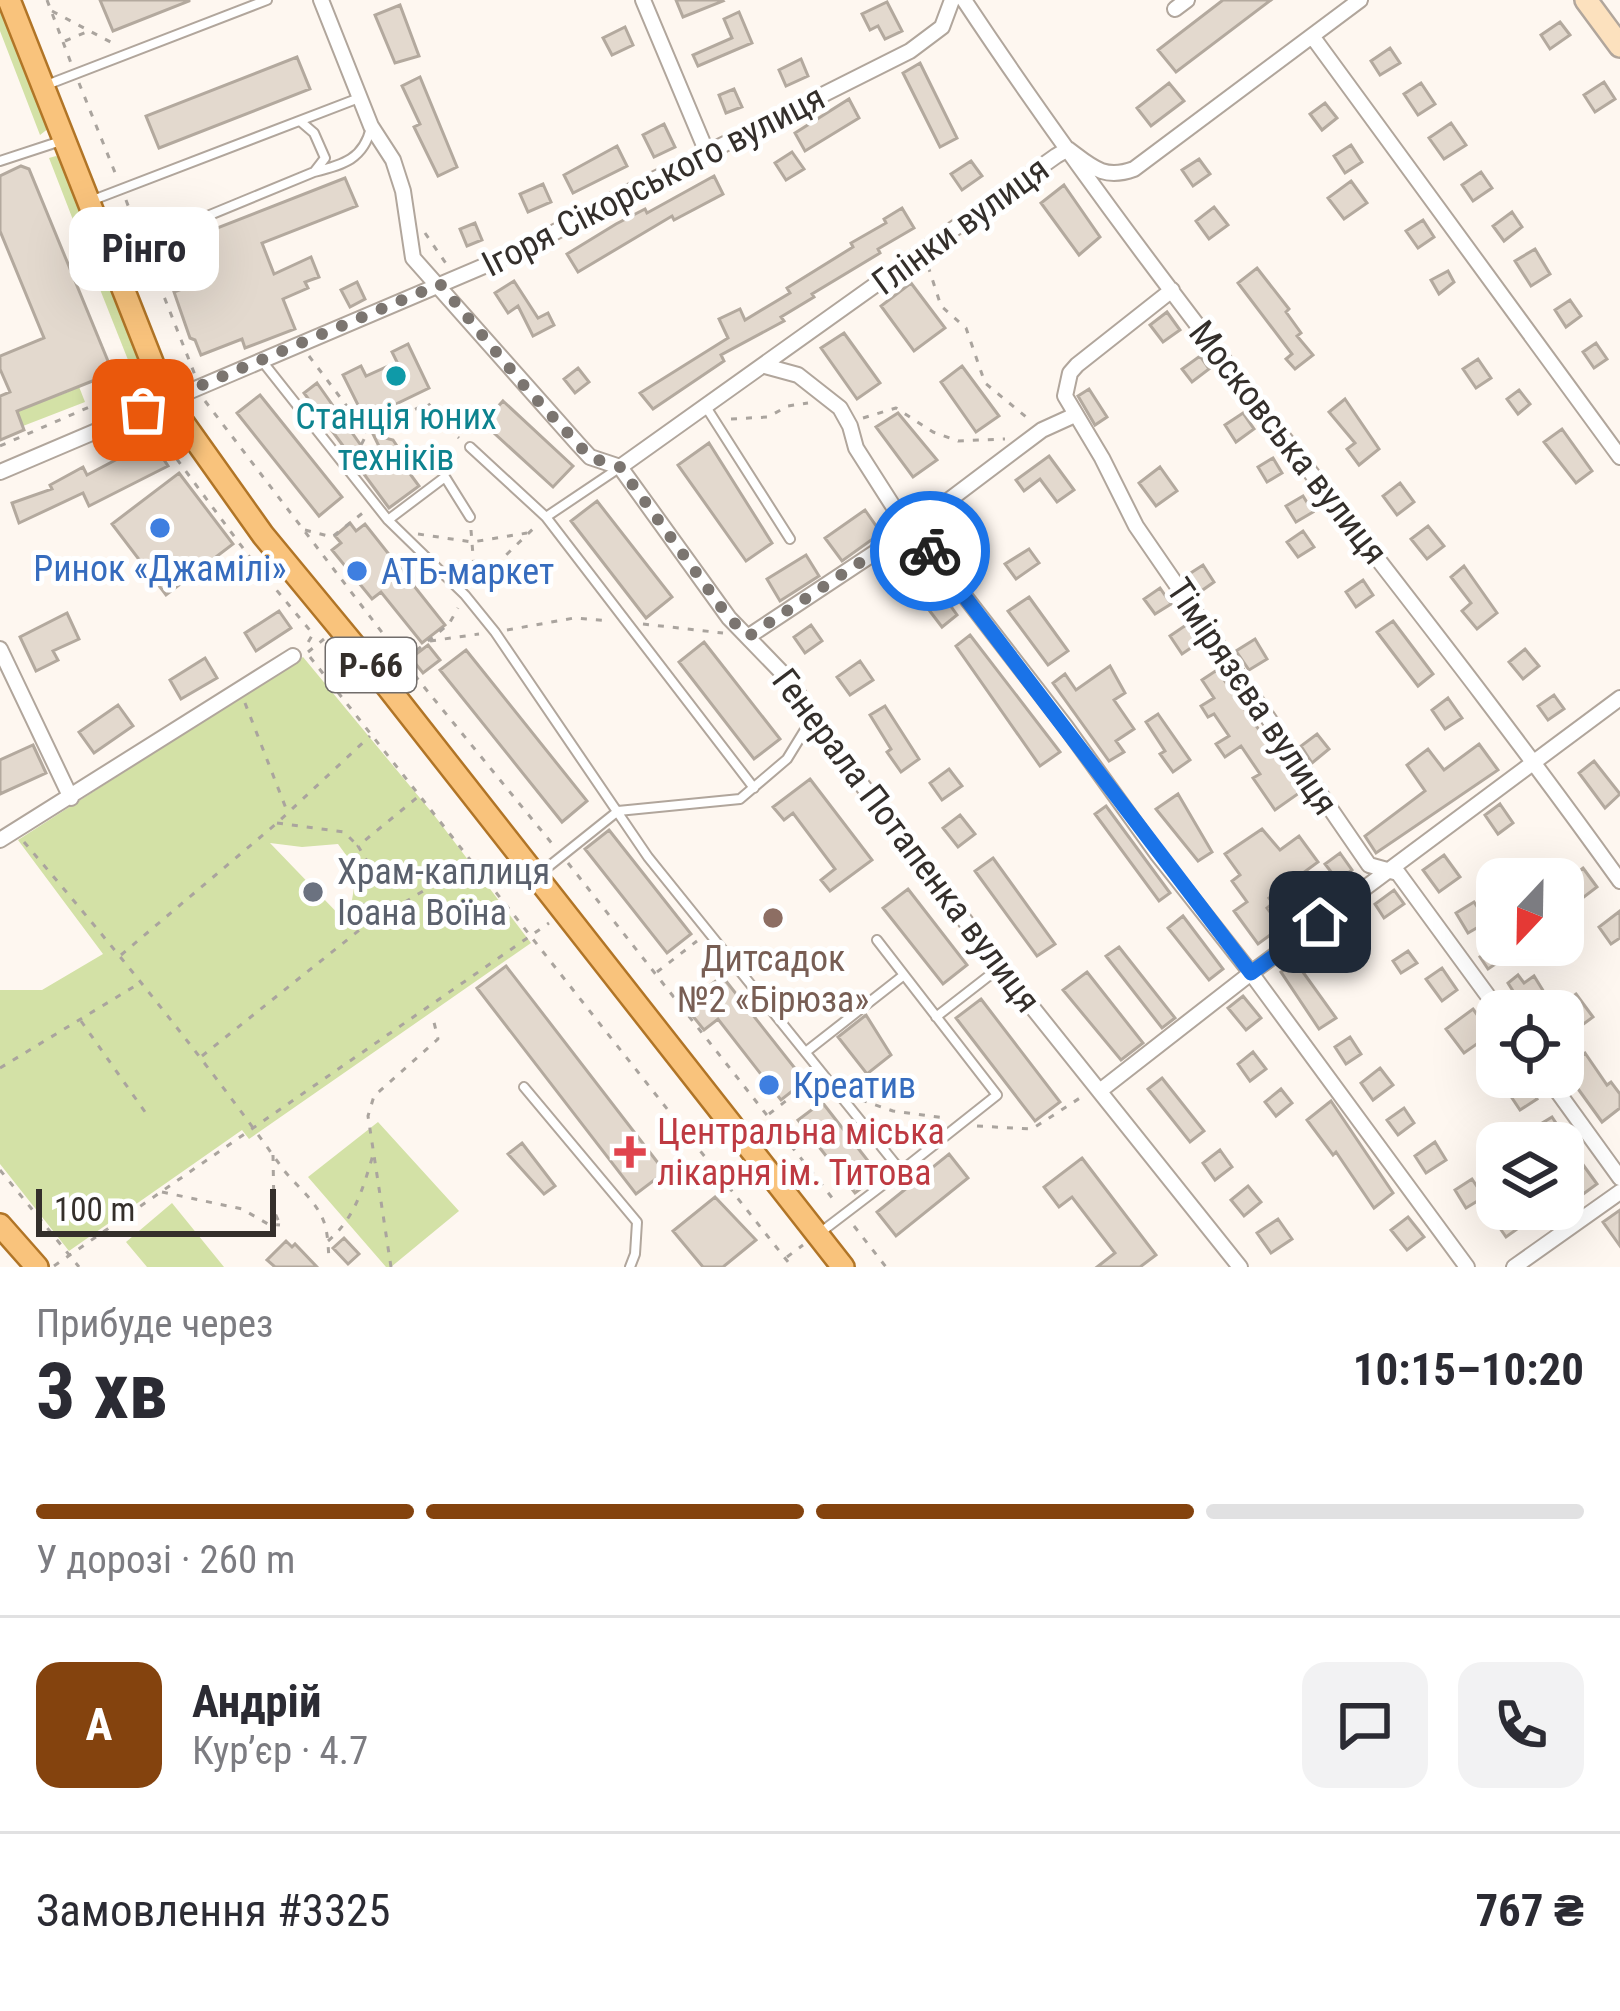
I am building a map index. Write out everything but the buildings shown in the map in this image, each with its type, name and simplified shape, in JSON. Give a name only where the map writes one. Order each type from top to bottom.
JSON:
[{"type":"main road","name":"Р-66","points":[[9,0],[166,400],[263,535],[843,1267]]},
{"type":"main road","points":[[0,1225],[38,1267]]},
{"type":"street","name":"Генерала Потапенка вулиця","points":[[321,0],[371,126],[393,160],[412,257],[590,457],[620,467],[729,618],[793,684],[812,719],[1000,967],[1240,1267]]},
{"type":"street","points":[[643,0],[708,155]]},
{"type":"street","name":"Ігоря Сікорського вулиця","points":[[0,472],[524,249],[910,51],[942,26],[952,0]]},
{"type":"street","name":"Московська вулиця","points":[[964,0],[1172,290],[1620,880]]},
{"type":"street","name":"Глінки вулиця","points":[[620,467],[1068,149],[1100,173],[1134,169],[1360,0]]},
{"type":"street","points":[[1586,0],[1620,46]]},
{"type":"street","points":[[1312,36],[1620,457]]},
{"type":"street","points":[[749,636],[912,528],[1042,430],[1075,415],[1065,396],[1077,364],[1172,290]]},
{"type":"street","points":[[765,366],[798,375],[840,408],[856,448],[893,506]]},
{"type":"street","name":"Тімірязєва вулиця","points":[[1075,415],[1136,526],[1369,865],[1398,873],[1483,990]]},
{"type":"street","points":[[912,528],[1251,973],[1467,1267]]},
{"type":"street","points":[[0,649],[71,798]]},
{"type":"street","points":[[0,840],[292,656]]},
{"type":"street","points":[[1101,1090],[1620,698]]},
{"type":"street","points":[[1561,1098],[1620,1178]]},
{"type":"street","points":[[1514,1267],[1620,1192]]},
{"type":"lane","points":[[43,86],[267,0]]},
{"type":"lane","points":[[88,202],[360,98]]},
{"type":"lane","points":[[300,121],[314,133],[325,158],[314,172]]},
{"type":"lane","points":[[109,256],[314,172],[343,165],[363,151],[371,126]]},
{"type":"lane","points":[[0,161],[63,140]]},
{"type":"lane","points":[[262,361],[388,520],[465,595],[495,632],[648,857],[901,1171]]},
{"type":"lane","points":[[706,407],[790,539]]},
{"type":"lane","points":[[470,447],[546,517],[754,788]]},
{"type":"lane","points":[[546,517],[620,467]]},
{"type":"lane","points":[[388,520],[445,477],[470,517]]},
{"type":"lane","points":[[536,877],[618,811],[740,799],[787,759],[812,719]]},
{"type":"lane","points":[[818,1234],[997,1096],[877,940]]},
{"type":"lane","points":[[936,1017],[1000,967]]},
{"type":"lane","points":[[807,1051],[904,975]]},
{"type":"lane","points":[[524,1087],[637,1222],[630,1267]]},
{"type":"path","points":[[46,0],[207,407],[886,1267]]},
{"type":"path","points":[[50,10],[130,52]]},
{"type":"path","points":[[63,41],[90,31]]},
{"type":"path","points":[[404,202],[455,278]]},
{"type":"path","points":[[923,252],[941,306],[966,328],[985,383],[1042,430]]},
{"type":"path","points":[[300,345],[367,433]]},
{"type":"path","points":[[0,446],[148,381]]},
{"type":"path","points":[[349,471],[367,433],[428,403],[442,423],[470,447]]},
{"type":"path","points":[[850,426],[869,414],[896,408],[933,432],[958,441],[999,437],[1024,444]]},
{"type":"path","points":[[148,419],[313,634],[304,649],[792,1267]]},
{"type":"path","points":[[302,529],[332,537],[375,504]]},
{"type":"path","points":[[470,517],[475,585]]},
{"type":"path","points":[[399,531],[472,542],[529,533]]},
{"type":"path","points":[[430,641],[574,618],[749,636]]},
{"type":"path","points":[[240,690],[288,813]]},
{"type":"path","points":[[121,955],[372,735]]},
{"type":"path","points":[[358,846],[420,795]]},
{"type":"path","points":[[277,823],[344,832],[358,846],[367,861],[362,928]]},
{"type":"path","points":[[15,831],[121,955],[312,1198],[325,1223],[329,1258]]},
{"type":"path","points":[[200,1058],[362,928],[472,861]]},
{"type":"path","points":[[656,974],[708,932]]},
{"type":"path","points":[[52,1267],[531,935]]},
{"type":"path","points":[[0,1068],[141,982]]},
{"type":"path","points":[[392,1267],[368,1116],[374,1096],[438,1039],[433,1018]]},
{"type":"path","points":[[80,1020],[150,1119]]},
{"type":"path","points":[[767,1115],[800,1090],[833,1082]]},
{"type":"path","points":[[162,1192],[242,1209],[268,1224],[280,1225],[274,1210],[273,1154]]},
{"type":"path","points":[[328,1241],[358,1202],[374,1154]]},
{"type":"path","points":[[0,1170],[80,1267]]},
{"type":"green space","points":[[0,0],[49,128],[40,135],[0,31]]},
{"type":"green space","points":[[49,158],[62,159],[86,221],[75,225]]},
{"type":"green space","points":[[89,229],[146,376],[136,380],[78,234]]},
{"type":"green space","points":[[78,384],[85,402],[23,426],[17,411]]},
{"type":"green space","points":[[303,657],[434,815],[531,943],[249,1139],[242,1130],[69,1251],[0,1164],[0,990],[42,990],[103,954],[18,840]],"holes":[[[270,843],[338,844],[357,870],[348,924]]]},
{"type":"green space","points":[[378,1122],[459,1211],[391,1267],[386,1267],[308,1177]]},
{"type":"green space","points":[[172,1203],[224,1267],[147,1267],[126,1242]]},
{"type":"way so far","points":[[143,410],[440,284],[590,457],[620,467],[729,618],[749,636],[912,528],[930,551]]},
{"type":"place","name":"Станція юних техніків","points":[[396,376]]},
{"type":"place","name":"Рінго","points":[[143,410]]},
{"type":"place","name":"Ринок «Джамілі»","points":[[160,528]]},
{"type":"place","name":"АТБ-маркет","points":[[357,571]]},
{"type":"place","name":"Храм-каплиця Іоана Воїна","points":[[313,892]]},
{"type":"place","name":"Дитсадок №2 «Бірюза»","points":[[773,918]]},
{"type":"place","name":"Креатив","points":[[769,1085]]},
{"type":"place","name":"Центральна міська лікарня ім. Титова","points":[[630,1152]]},
{"type":"route","points":[[930,551],[1251,973],[1320,922]]}]
